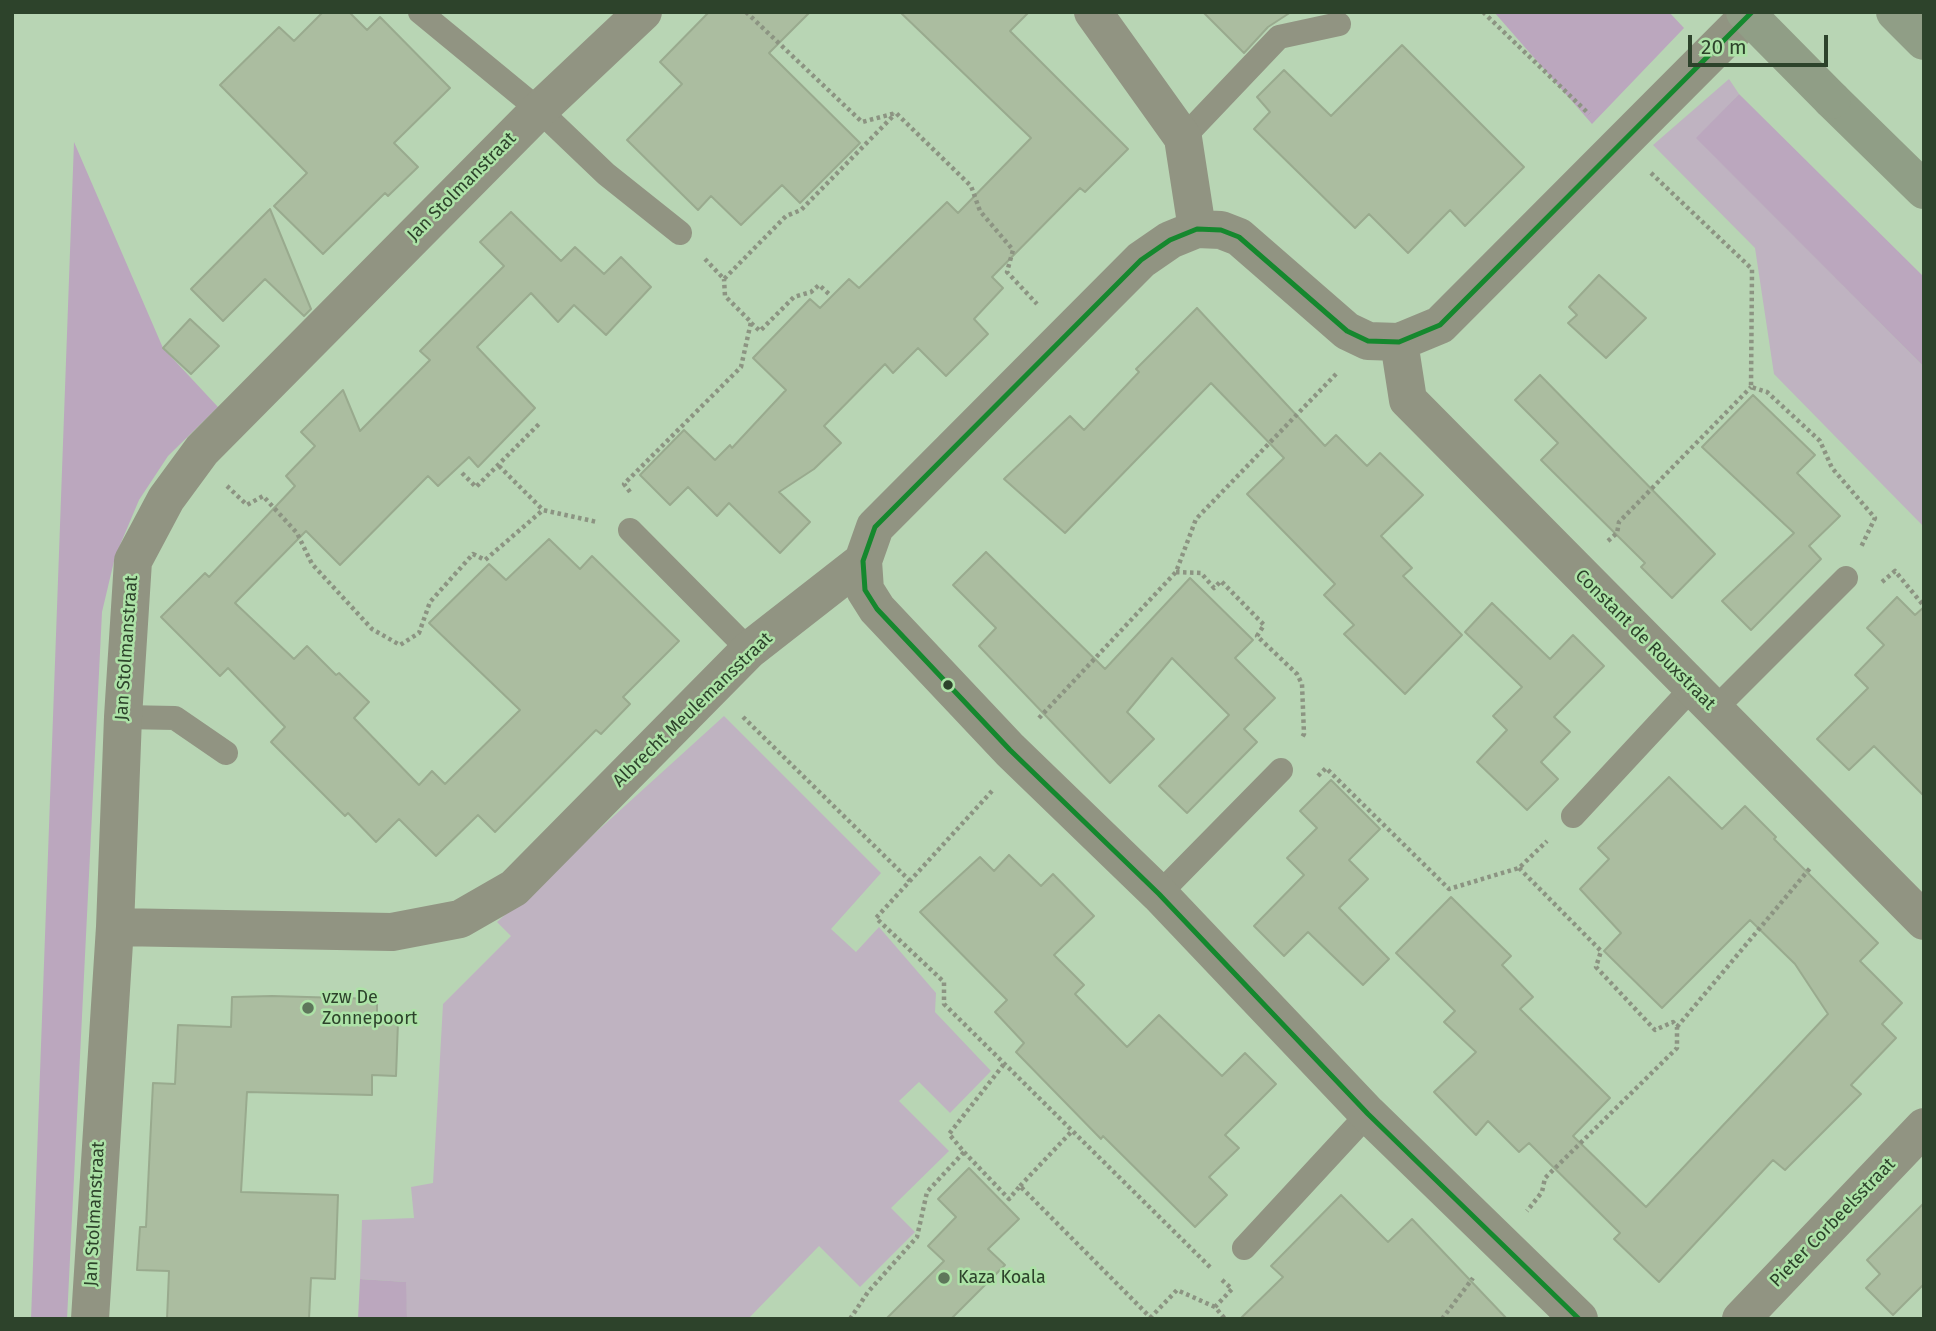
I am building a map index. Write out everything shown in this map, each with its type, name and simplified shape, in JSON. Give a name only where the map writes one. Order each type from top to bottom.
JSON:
[{"type":"highway","points":[[1745,12],[1924,190]]},
{"type":"street","name":"Jan Stolmanstraat","points":[[90,1319],[115,926],[123,717],[133,561],[166,499],[196,457],[539,110],[643,12]]},
{"type":"street","points":[[1093,12],[1183,138],[1197,229]]},
{"type":"street","points":[[1579,1319],[1368,1114],[1159,894],[1016,755],[877,610],[865,590],[863,561],[875,527],[1141,260],[1170,240],[1197,229],[1221,230],[1239,237],[1347,331],[1383,341],[1440,325],[1752,12]]},
{"type":"street","name":"Constant de Rouxstraat","points":[[1383,341],[1408,400],[1924,921]]},
{"type":"street","name":"Albrecht Meulemansstraat","points":[[115,926],[392,932],[460,919],[514,888],[749,650],[863,561]]},
{"type":"street","name":"Pieter Corbeelsstraat","points":[[1741,1319],[1924,1127]]},
{"type":"lane","points":[[420,12],[539,110],[606,174],[680,233]]},
{"type":"lane","points":[[1183,138],[1279,37],[1339,24]]},
{"type":"lane","points":[[630,530],[749,650]]},
{"type":"lane","points":[[1573,816],[1703,699],[1846,578]]},
{"type":"lane","points":[[123,717],[175,718],[226,753]]},
{"type":"lane","points":[[1159,894],[1286,762]]},
{"type":"lane","points":[[1244,1248],[1368,1114]]},
{"type":"path","points":[[746,12],[862,122],[896,113]]},
{"type":"path","points":[[1483,12],[1632,134],[1752,269],[1751,387],[1619,522],[1617,533],[1577,571]]},
{"type":"path","points":[[724,279],[786,216],[802,210],[896,113]]},
{"type":"path","points":[[896,113],[971,186],[980,211],[1013,250],[1007,272],[1066,335]]},
{"type":"path","points":[[680,233],[724,279],[724,296],[760,331],[794,296],[811,292],[820,285],[829,294]]},
{"type":"path","points":[[499,466],[543,510],[630,530],[643,509],[624,484],[741,367],[751,322]]},
{"type":"path","points":[[1215,1307],[1232,1289],[944,1004],[944,982],[876,918],[1177,572],[1196,519],[1383,341]]},
{"type":"path","points":[[1751,387],[1767,392],[1821,441],[1832,468],[1875,518],[1846,578],[1862,598],[1895,571],[1924,606]]},
{"type":"path","points":[[462,473],[476,487],[540,423]]},
{"type":"path","points":[[196,457],[247,505],[263,496],[297,533],[312,565],[372,629],[400,645],[419,633],[430,602],[473,554],[485,560],[543,510]]},
{"type":"path","points":[[1177,572],[1201,573],[1214,589],[1222,581],[1264,625],[1257,636],[1297,674],[1302,684],[1304,734],[1286,762],[1315,779],[1326,768],[1449,889],[1518,868],[1573,816]]},
{"type":"path","points":[[713,687],[910,881]]},
{"type":"path","points":[[1442,1319],[1542,1192],[1545,1178],[1677,1048],[1677,1027],[1840,834]]},
{"type":"path","points":[[1518,868],[1601,951],[1595,967],[1655,1030],[1672,1022],[1677,1027]]},
{"type":"path","points":[[1004,1064],[948,1134],[1009,1199],[1072,1131]]},
{"type":"path","points":[[850,1319],[867,1292],[917,1237],[927,1192],[964,1152]]},
{"type":"path","points":[[1020,1186],[1151,1318],[1177,1290],[1215,1307],[1225,1319]]},
{"type":"shaded area","points":[[1494,12],[1669,12],[1684,28],[1592,124]]},
{"type":"shaded area","points":[[1729,79],[1739,94],[1697,138],[1924,367],[1924,527],[1774,374],[1755,248],[1653,145]]},
{"type":"shaded area","points":[[1739,94],[1924,277],[1924,367],[1696,138]]},
{"type":"shaded area","points":[[74,142],[163,348],[218,407],[168,456],[139,500],[115,557],[102,612],[67,1319],[31,1319]]},
{"type":"shaded area","points":[[724,716],[881,873],[831,929],[856,952],[879,927],[936,993],[935,1012],[991,1071],[950,1113],[919,1082],[899,1101],[949,1151],[891,1208],[915,1232],[860,1287],[819,1246],[748,1319],[407,1319],[405,1282],[360,1279],[362,1220],[414,1218],[411,1187],[433,1183],[443,1004],[511,936],[497,922]]},
{"type":"shaded area","points":[[360,1279],[406,1282],[407,1319],[358,1319]]},
{"type":"building","points":[[323,12],[349,12],[367,30],[380,17],[450,88],[394,143],[418,167],[388,196],[385,193],[323,254],[274,206],[307,173],[220,85],[279,27],[294,41]]},
{"type":"building","points":[[709,12],[810,12],[769,53],[860,143],[800,203],[782,185],[741,225],[711,196],[698,210],[627,140],[682,84],[660,62]]},
{"type":"building","points":[[900,12],[1029,12],[1010,31],[1128,149],[1085,192],[1080,188],[992,277],[1003,288],[974,319],[988,334],[946,376],[918,348],[893,373],[885,364],[824,426],[841,443],[814,469],[779,492],[810,522],[780,553],[729,503],[717,516],[688,487],[670,505],[640,475],[684,430],[715,460],[730,445],[732,448],[786,390],[753,358],[810,299],[820,308],[849,279],[859,288],[947,202],[958,213],[1031,138]]},
{"type":"building","points":[[1203,12],[1291,12],[1268,27],[1244,53]]},
{"type":"building","points":[[1402,45],[1524,167],[1465,226],[1450,210],[1408,253],[1369,214],[1355,228],[1254,129],[1270,112],[1257,97],[1284,70],[1331,116]]},
{"type":"building","points":[[270,209],[311,309],[304,316],[265,279],[223,321],[191,289]]},
{"type":"building","points":[[511,212],[561,261],[575,247],[604,274],[621,257],[651,287],[606,335],[574,305],[558,322],[531,293],[477,347],[535,408],[478,467],[469,457],[438,486],[428,476],[340,565],[306,531],[235,603],[294,659],[307,646],[369,702],[354,718],[419,785],[432,771],[445,784],[520,710],[429,623],[489,564],[506,580],[549,539],[580,569],[592,556],[679,641],[623,697],[630,704],[601,734],[596,730],[495,832],[478,815],[436,856],[399,819],[376,842],[348,813],[345,816],[271,742],[285,727],[228,668],[220,676],[161,617],[205,573],[209,577],[295,486],[286,476],[315,446],[301,432],[343,390],[360,431],[430,360],[420,351],[504,266],[480,242]]},
{"type":"building","points":[[1599,275],[1646,318],[1606,358],[1568,323],[1577,315],[1569,307]]},
{"type":"building","points":[[1197,308],[1325,446],[1336,435],[1367,466],[1380,453],[1423,495],[1381,536],[1412,568],[1403,576],[1462,635],[1405,694],[1344,634],[1354,625],[1324,595],[1335,584],[1247,494],[1284,458],[1211,383],[1065,533],[1004,479],[1070,416],[1084,430],[1139,372],[1136,369]]},
{"type":"building","points":[[190,319],[219,346],[191,374],[163,348]]},
{"type":"building","points":[[1540,375],[1715,554],[1672,598],[1641,567],[1645,563],[1541,460],[1558,443],[1515,400]]},
{"type":"building","points":[[1753,395],[1815,455],[1797,473],[1840,516],[1809,546],[1821,559],[1751,630],[1722,601],[1794,533],[1702,447]]},
{"type":"building","points":[[986,552],[1105,669],[1190,578],[1253,640],[1235,658],[1275,698],[1244,729],[1257,742],[1187,813],[1159,786],[1229,715],[1172,658],[1127,712],[1154,739],[1110,783],[979,646],[996,628],[953,585]]},
{"type":"building","points":[[1897,597],[1915,615],[1924,607],[1924,796],[1874,746],[1849,770],[1817,739],[1868,688],[1855,675],[1884,645],[1867,628]]},
{"type":"building","points":[[1492,603],[1550,659],[1573,635],[1604,666],[1554,717],[1570,732],[1541,762],[1558,779],[1527,810],[1477,762],[1507,730],[1493,716],[1522,687],[1465,632]]},
{"type":"building","points":[[1669,777],[1722,829],[1745,806],[1776,837],[1774,839],[1878,943],[1860,961],[1902,1003],[1882,1024],[1896,1038],[1851,1085],[1861,1094],[1785,1170],[1773,1160],[1659,1282],[1614,1239],[1620,1233],[1529,1143],[1519,1152],[1488,1121],[1476,1135],[1434,1092],[1476,1052],[1444,1022],[1455,1011],[1396,953],[1451,897],[1511,956],[1502,965],[1533,997],[1520,1009],[1610,1098],[1573,1136],[1646,1207],[1828,1014],[1795,964],[1750,920],[1662,1008],[1604,951],[1621,933],[1580,889],[1609,859],[1598,848]]},
{"type":"building","points":[[1331,780],[1380,829],[1349,860],[1368,879],[1339,908],[1389,959],[1363,985],[1308,932],[1284,956],[1254,926],[1304,875],[1287,858],[1317,828],[1300,811]]},
{"type":"building","points":[[1009,855],[1041,886],[1053,874],[1094,916],[1054,955],[1084,985],[1075,994],[1127,1047],[1159,1015],[1222,1076],[1245,1053],[1276,1084],[1225,1135],[1239,1148],[1209,1177],[1227,1195],[1195,1227],[1103,1136],[1101,1139],[1016,1052],[1024,1043],[995,1012],[1007,1000],[920,912],[980,857],[994,871]]},
{"type":"building","points":[[232,997],[377,999],[377,1021],[398,1022],[396,1076],[372,1075],[372,1095],[247,1092],[241,1192],[338,1195],[335,1279],[311,1278],[309,1319],[167,1319],[169,1271],[137,1270],[140,1227],[146,1227],[153,1083],[175,1084],[178,1025],[231,1027]]},
{"type":"building","points":[[969,1168],[1019,1219],[988,1249],[1005,1265],[951,1319],[886,1319],[944,1261],[928,1246],[956,1217],[938,1199]]},
{"type":"building","points":[[1341,1195],[1388,1242],[1412,1219],[1507,1319],[1240,1319],[1283,1277],[1271,1266]]},
{"type":"building","points":[[1924,1203],[1924,1284],[1893,1315],[1866,1288],[1880,1274],[1867,1260]]},
{"type":"transit line","points":[[1579,1319],[1368,1114],[1159,894],[1010,750],[877,609],[865,590],[863,561],[875,527],[1141,260],[1170,240],[1197,229],[1221,230],[1239,237],[1347,331],[1368,341],[1399,342],[1440,325],[1752,12]]},
{"type":"place","name":"vzw De Zonnepoort","points":[[308,1008]]},
{"type":"place","name":"Kaza Koala","points":[[944,1278]]}]
